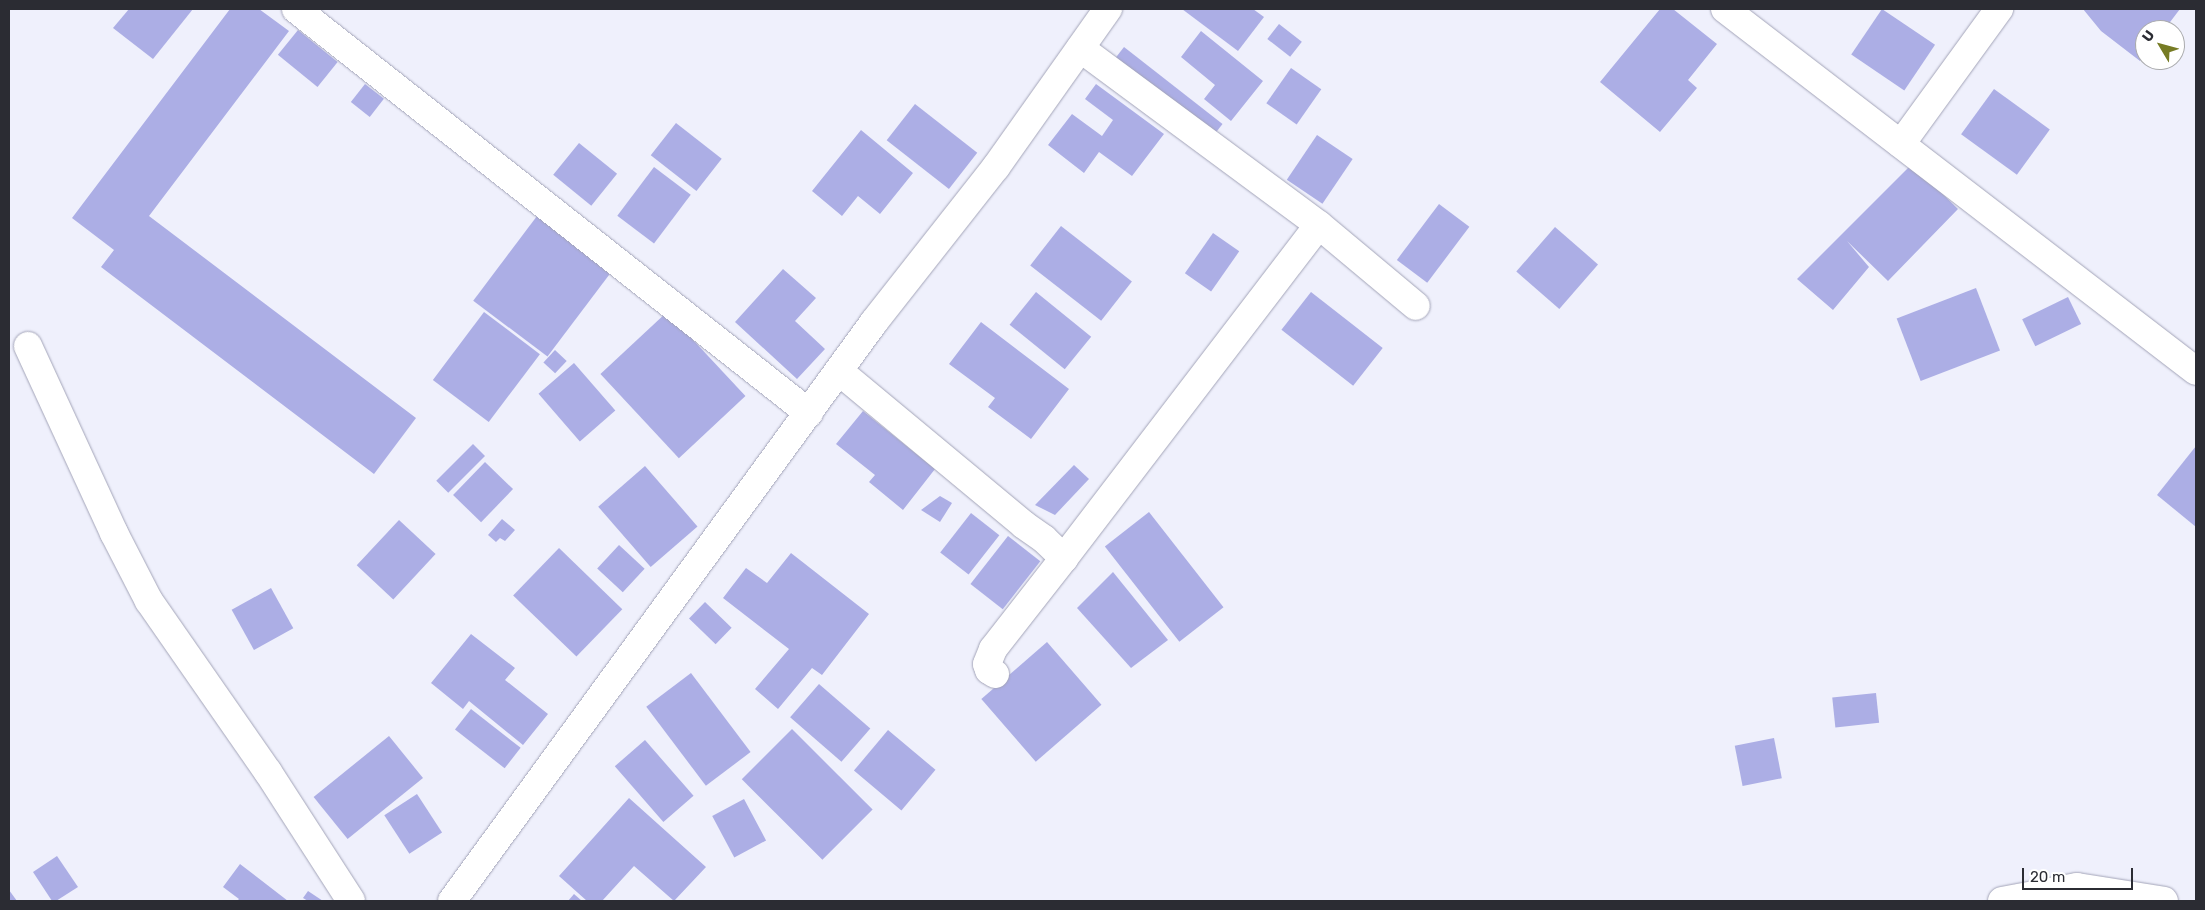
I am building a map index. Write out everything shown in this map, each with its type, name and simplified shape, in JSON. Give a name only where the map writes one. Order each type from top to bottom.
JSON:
[{"type":"street","points":[[296,9],[809,413]]},
{"type":"street","points":[[452,901],[840,372],[874,322],[996,167],[1108,9]]},
{"type":"street","points":[[1726,9],[2196,370]]},
{"type":"street","points":[[1901,144],[1999,9]]},
{"type":"street","points":[[1080,48],[1319,225],[1416,306]]},
{"type":"street","points":[[995,674],[989,670],[987,664],[993,649],[1319,225]]},
{"type":"street","points":[[28,346],[114,533],[149,601],[268,772],[351,901]]},
{"type":"street","points":[[840,372],[1024,525],[1044,539],[1064,558]]},
{"type":"street","points":[[2002,901],[2077,887],[2164,901]]},
{"type":"building","points":[[129,9],[193,9],[153,59],[113,28]]},
{"type":"building","points":[[230,9],[259,9],[289,31],[149,216],[416,418],[374,474],[101,267],[114,250],[72,218]]},
{"type":"building","points":[[1182,9],[1253,9],[1264,17],[1238,51]]},
{"type":"building","points":[[1660,9],[1673,9],[1717,44],[1688,80],[1697,88],[1660,132],[1600,82]]},
{"type":"building","points":[[1882,9],[1935,45],[1904,90],[1851,55]]},
{"type":"building","points":[[2083,9],[2180,9],[2172,20],[2135,20],[2135,57],[2101,31]]},
{"type":"building","points":[[1279,24],[1302,42],[1290,57],[1267,39]]},
{"type":"building","points":[[298,30],[338,62],[317,87],[278,55]]},
{"type":"building","points":[[1201,31],[1263,81],[1231,121],[1204,99],[1215,85],[1181,57]]},
{"type":"building","points":[[1124,47],[1223,124],[1211,138],[1113,61]]},
{"type":"building","points":[[1291,68],[1321,89],[1297,124],[1266,103]]},
{"type":"building","points":[[365,84],[384,99],[370,117],[351,102]]},
{"type":"building","points":[[1096,84],[1164,134],[1132,176],[1099,152],[1084,173],[1048,145],[1072,114],[1102,136],[1113,120],[1085,99]]},
{"type":"building","points":[[1994,89],[2050,130],[2017,175],[1961,134]]},
{"type":"building","points":[[915,104],[977,153],[949,189],[887,140]]},
{"type":"building","points":[[676,123],[722,159],[696,191],[651,155]]},
{"type":"building","points":[[861,130],[913,173],[880,214],[858,196],[842,216],[812,191]]},
{"type":"building","points":[[1317,135],[1353,159],[1322,204],[1287,180]]},
{"type":"building","points":[[579,143],[617,174],[591,206],[553,175]]},
{"type":"building","points":[[1912,164],[1958,209],[1888,281],[1847,241],[1869,267],[1833,310],[1797,279]]},
{"type":"building","points":[[654,167],[691,195],[654,243],[617,216]]},
{"type":"building","points":[[1439,204],[1469,227],[1427,283],[1397,260]]},
{"type":"building","points":[[537,216],[611,272],[547,357],[473,301]]},
{"type":"building","points":[[1061,226],[1132,281],[1101,321],[1030,265]]},
{"type":"building","points":[[1555,227],[1598,264],[1559,309],[1516,272]]},
{"type":"building","points":[[1213,233],[1239,251],[1211,291],[1185,273]]},
{"type":"building","points":[[783,269],[816,298],[795,321],[825,349],[797,379],[735,322]]},
{"type":"building","points":[[1976,288],[2000,351],[1921,381],[1897,318]]},
{"type":"building","points":[[1036,292],[1091,337],[1065,369],[1010,325]]},
{"type":"building","points":[[1311,292],[1383,348],[1353,386],[1281,330]]},
{"type":"building","points":[[2068,297],[2081,324],[2035,346],[2022,319]]},
{"type":"building","points":[[484,312],[540,354],[489,422],[433,380]]},
{"type":"building","points":[[667,312],[745,396],[679,458],[600,374]]},
{"type":"building","points":[[981,322],[1069,389],[1031,439],[988,407],[995,398],[949,364]]},
{"type":"building","points":[[555,350],[567,361],[555,373],[543,362]]},
{"type":"building","points":[[574,363],[615,411],[580,441],[539,394]]},
{"type":"building","points":[[863,411],[935,469],[903,510],[869,482],[875,475],[836,444]]},
{"type":"building","points":[[473,444],[485,456],[448,493],[436,481]]},
{"type":"building","points":[[2196,446],[2196,527],[2157,495]]},
{"type":"building","points":[[485,462],[513,489],[481,522],[453,495]]},
{"type":"building","points":[[1074,465],[1089,479],[1055,515],[1035,505]]},
{"type":"building","points":[[645,466],[697,526],[651,567],[598,507]]},
{"type":"building","points":[[940,496],[952,503],[940,522],[921,510]]},
{"type":"building","points":[[1149,512],[1223,607],[1179,642],[1105,546]]},
{"type":"building","points":[[971,513],[999,535],[969,575],[940,552]]},
{"type":"building","points":[[502,519],[515,530],[505,541],[500,538],[496,542],[488,535]]},
{"type":"building","points":[[399,520],[436,554],[393,599],[357,565]]},
{"type":"building","points":[[1008,536],[1040,561],[1003,609],[970,584]]},
{"type":"building","points":[[619,545],[645,569],[623,592],[597,568]]},
{"type":"building","points":[[559,548],[622,609],[576,657],[513,595]]},
{"type":"building","points":[[791,553],[869,614],[822,675],[812,668],[778,709],[755,689],[789,649],[723,598],[746,568],[767,583]]},
{"type":"building","points":[[1113,572],[1168,640],[1131,668],[1077,608]]},
{"type":"building","points":[[271,588],[293,628],[254,650],[232,610]]},
{"type":"building","points":[[705,602],[732,628],[716,644],[689,619]]},
{"type":"building","points":[[471,634],[515,668],[505,680],[548,714],[523,745],[469,701],[463,709],[431,683]]},
{"type":"building","points":[[1047,642],[1101,705],[1036,762],[981,699]]},
{"type":"building","points":[[691,673],[751,752],[706,786],[646,707]]},
{"type":"building","points":[[819,684],[870,729],[841,762],[790,717]]},
{"type":"building","points":[[1876,693],[1879,723],[1835,727],[1832,698]]},
{"type":"building","points":[[471,709],[521,748],[505,768],[455,729]]},
{"type":"building","points":[[792,729],[873,810],[822,860],[742,779]]},
{"type":"building","points":[[888,730],[935,770],[901,810],[854,771]]},
{"type":"building","points":[[389,736],[423,778],[348,839],[314,797]]},
{"type":"building","points":[[1774,738],[1782,778],[1743,786],[1735,746]]},
{"type":"building","points":[[645,740],[694,796],[663,822],[615,766]]},
{"type":"building","points":[[417,794],[442,833],[409,854],[384,815]]},
{"type":"building","points":[[629,798],[706,867],[674,901],[634,866],[602,901],[587,901],[559,876]]},
{"type":"building","points":[[744,799],[766,840],[734,857],[712,816]]},
{"type":"building","points":[[57,856],[78,887],[56,901],[52,901],[33,872]]},
{"type":"building","points":[[240,864],[288,901],[237,901],[239,899],[223,887]]},
{"type":"building","points":[[9,890],[17,901],[9,901]]},
{"type":"building","points":[[308,891],[323,901],[308,901],[303,898]]},
{"type":"building","points":[[574,894],[582,901],[568,901]]}]
